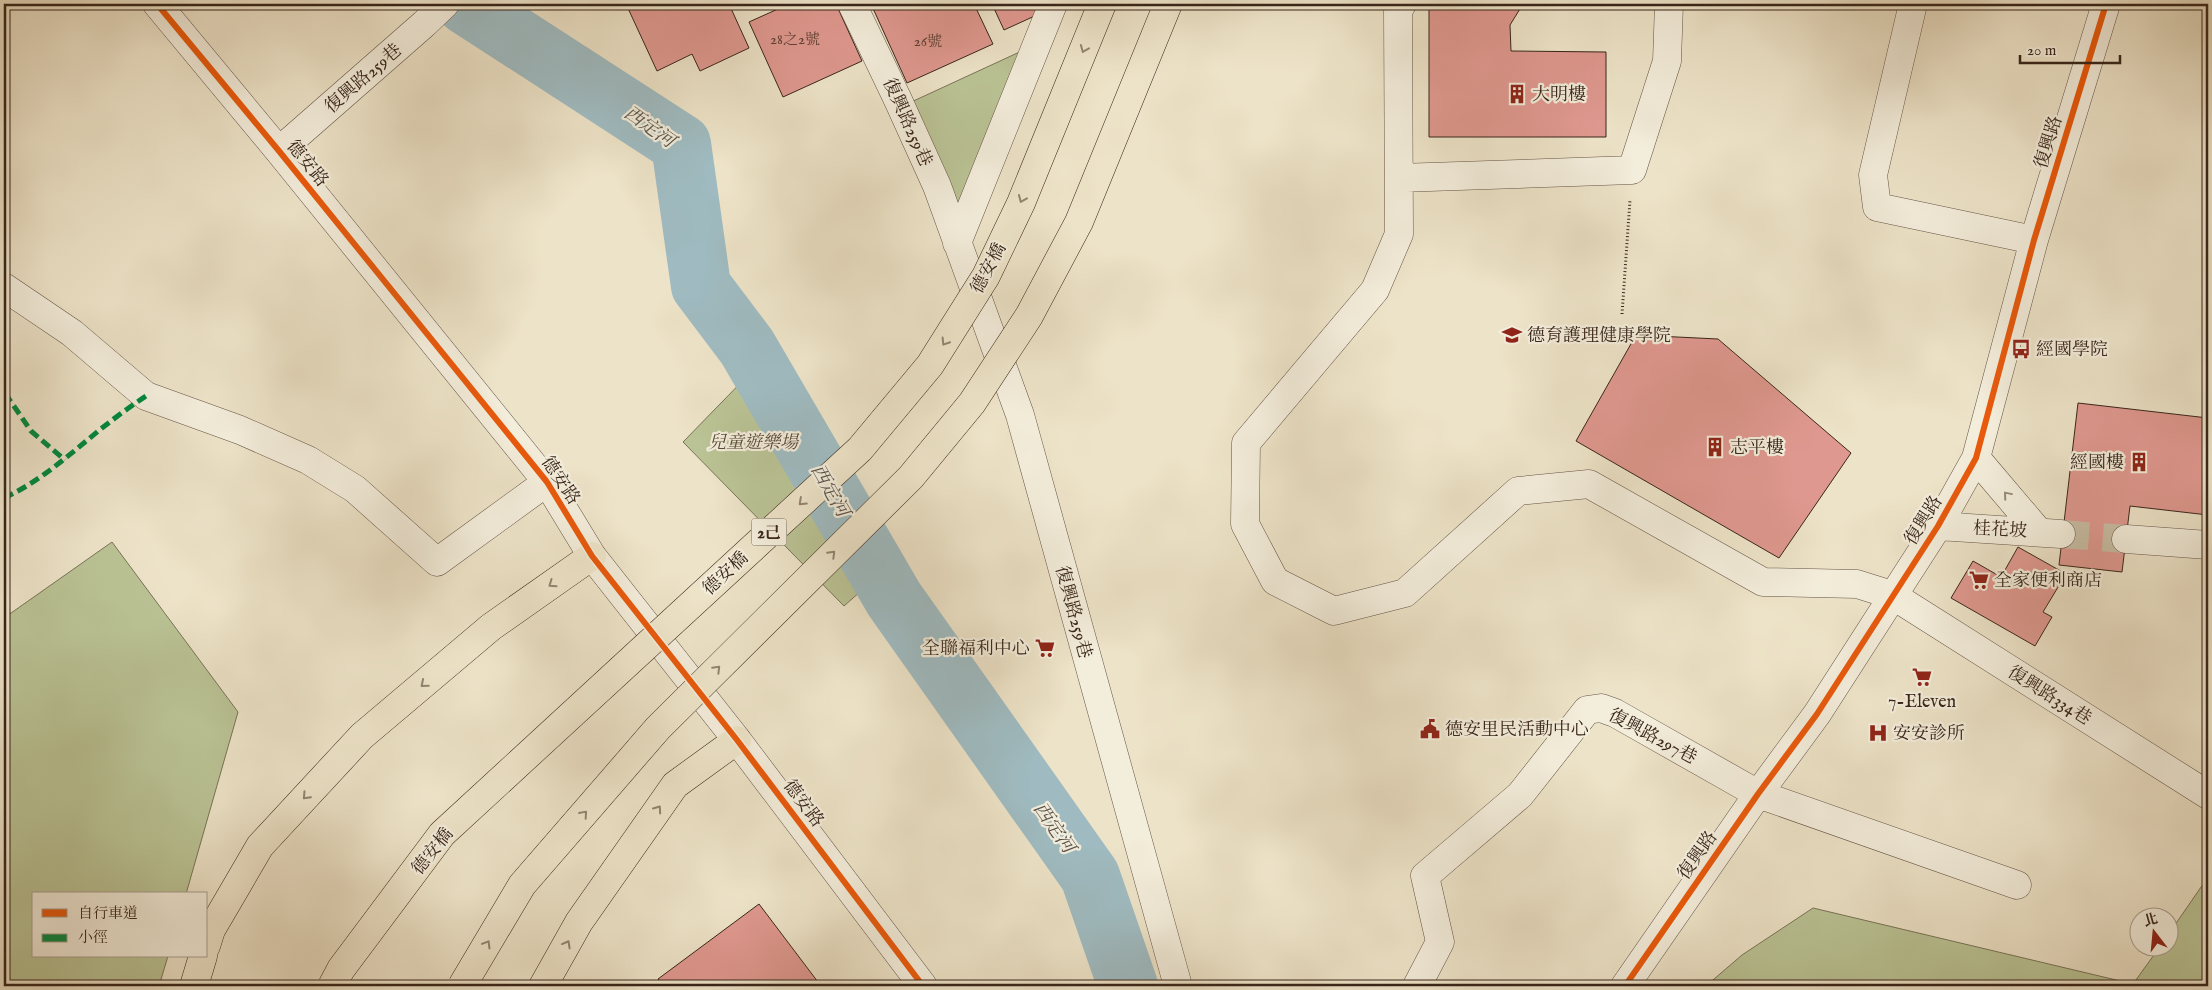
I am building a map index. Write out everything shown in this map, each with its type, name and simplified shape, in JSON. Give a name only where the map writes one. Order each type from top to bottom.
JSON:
[{"type":"main road","name":"德安橋","points":[[332,986],[341,969],[442,834],[860,448],[930,365],[986,276],[1021,202],[1102,4]]},
{"type":"main road","points":[[462,986],[522,885],[658,728],[911,477],[972,403],[1029,316],[1079,222],[1168,4]]},
{"type":"main road","points":[[208,940],[211,930],[260,846],[362,736],[491,627],[592,556]]},
{"type":"main road","points":[[544,986],[579,922],[675,785],[737,740]]},
{"type":"main road","points":[[194,986],[202,958]]},
{"type":"street","name":"德安路","points":[[157,4],[279,150],[547,482],[592,556],[737,740],[923,986]]},
{"type":"street","name":"復興路259巷","points":[[279,150],[445,4]]},
{"type":"street","name":"復興路259巷","points":[[852,4],[937,186],[1020,414],[1178,986]]},
{"type":"street","points":[[957,243],[1053,4]]},
{"type":"street","name":"復興路334巷","points":[[1402,4],[1398,11],[1398,234],[1375,290],[1246,443],[1245,524],[1275,581],[1334,611],[1405,593],[1518,491],[1589,484],[1763,582],[1857,584],[1892,595],[2208,795]]},
{"type":"street","points":[[1399,178],[1632,170],[1667,61],[1669,4]]},
{"type":"street","points":[[1913,4],[1873,174],[1877,207],[2034,240]]},
{"type":"street","name":"復興路","points":[[1626,986],[1758,794],[1817,714],[1938,526],[1976,458],[2034,240],[2106,4]]},
{"type":"street","points":[[4,287],[72,332],[146,396],[240,430],[308,460],[355,489],[436,562],[547,482]]},
{"type":"street","name":"桂花坡","points":[[1938,526],[2050,532],[1976,458]]},
{"type":"street","points":[[2126,539],[2208,545]]},
{"type":"street","name":"復興路297巷","points":[[1417,986],[1440,942],[1425,876],[1520,795],[1587,710],[1600,708],[1614,713],[1758,794],[2017,885]]},
{"type":"path","points":[[1622,314],[1632,170]]},
{"type":"green space","points":[[1026,49],[957,231],[907,104]]},
{"type":"green space","name":"兒童遊樂場","points":[[759,364],[896,560],[844,606],[683,442]]},
{"type":"green space","points":[[112,542],[238,712],[187,892],[32,892],[32,958],[167,958],[159,986],[4,986],[4,618]]},
{"type":"green space","points":[[2208,877],[2208,986],[1706,986],[1742,955],[1813,908],[2133,984],[2152,958],[2180,958],[2180,918]]},
{"type":"building","points":[[626,4],[729,4],[749,48],[700,71],[692,54],[657,71]]},
{"type":"building","points":[[789,4],[836,4],[862,61],[783,97],[749,22]]},
{"type":"building","points":[[871,4],[974,4],[993,44],[907,83]]},
{"type":"building","points":[[992,4],[1048,4],[1050,9],[1004,30]]},
{"type":"building","name":"大明樓","points":[[1429,4],[1523,4],[1510,25],[1511,51],[1606,52],[1606,137],[1429,137]]},
{"type":"building","name":"志平樓","points":[[1636,335],[1718,339],[1851,453],[1779,558],[1576,441]]},
{"type":"building","name":"經國樓","points":[[2078,403],[2208,418],[2208,515],[2130,506],[2122,572],[2059,565]]},
{"type":"building","points":[[2018,547],[2066,574],[2043,612],[2052,617],[2035,646],[1951,598],[1973,561],[2001,577]]},
{"type":"building","points":[[759,904],[821,986],[663,986],[658,979]]},
{"type":"waterway","name":"西定河","points":[[465,4],[681,144],[701,286],[747,347],[894,599],[1090,876],[1128,986]]},
{"type":"tunnel","points":[[2061,534],[2126,539]]},
{"type":"marked path","points":[[4,395],[7,396],[31,431],[65,460]]},
{"type":"marked path","points":[[4,498],[43,475],[107,424],[146,396]]},
{"type":"cycle path","points":[[157,4],[279,151],[547,482],[592,556],[737,740],[923,986]]},
{"type":"cycle path","points":[[1625,986],[1758,794],[1817,714],[1938,526],[1976,458],[2034,240],[2106,4]]},
{"type":"place","name":"大明樓","points":[[1517,94]]},
{"type":"place","name":"德育護理健康學院","points":[[1512,335]]},
{"type":"place","name":"經國學院","points":[[2021,349]]},
{"type":"place","name":"志平樓","points":[[1715,447]]},
{"type":"place","name":"經國樓","points":[[2139,462]]},
{"type":"place","name":"全家便利商店","points":[[1979,580]]},
{"type":"place","name":"全聯福利中心","points":[[1045,648]]},
{"type":"place","name":"7-Eleven","points":[[1922,677]]},
{"type":"place","name":"德安里民活動中心","points":[[1430,729]]},
{"type":"place","name":"安安診所","points":[[1878,733]]}]
